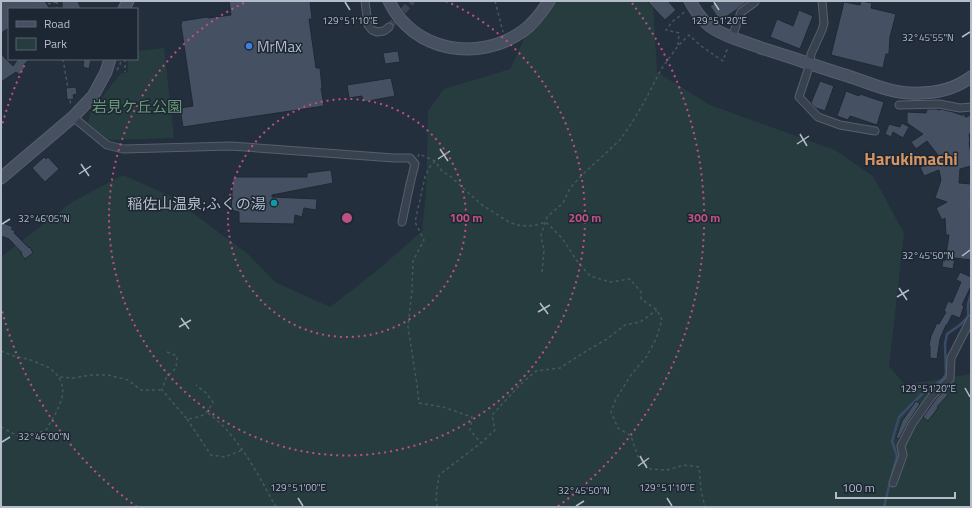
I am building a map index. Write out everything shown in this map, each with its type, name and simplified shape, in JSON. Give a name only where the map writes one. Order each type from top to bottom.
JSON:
[{"type":"street","points":[[365,1],[368,26],[377,32],[384,31],[389,27]]},
{"type":"street","points":[[389,1],[399,17],[410,29],[432,42],[445,47],[461,49],[483,48],[507,41],[529,26],[541,13],[549,1]]},
{"type":"street","points":[[822,1],[824,23],[811,54],[810,64],[799,97],[818,117],[840,125],[875,131]]},
{"type":"street","points":[[732,37],[741,12],[755,2]]},
{"type":"street","points":[[691,3],[697,13],[707,24],[732,37],[891,90],[909,94],[941,91],[960,84],[971,77]]},
{"type":"street","points":[[1,178],[73,116],[92,96],[106,72],[110,60]]},
{"type":"street","points":[[899,105],[939,104],[969,109]]},
{"type":"street","points":[[73,116],[107,145],[123,149],[231,146],[410,158],[415,164],[402,222]]},
{"type":"street","points":[[893,484],[903,456],[901,446],[912,424],[932,396],[950,379],[951,358],[971,319]]},
{"type":"path","points":[[495,1],[507,41]]},
{"type":"path","points":[[39,8],[47,4],[57,2]]},
{"type":"path","points":[[678,46],[679,33],[666,30],[691,3]]},
{"type":"path","points":[[542,272],[544,251],[541,235],[547,217],[563,203],[570,188],[578,179],[620,140],[643,104],[662,68],[678,46],[689,36],[723,61],[732,37]]},
{"type":"path","points":[[63,60],[73,116]]},
{"type":"path","points":[[125,60],[125,72]]},
{"type":"path","points":[[942,152],[955,138],[962,117],[969,109]]},
{"type":"path","points":[[420,154],[435,161],[442,171],[451,177],[465,191],[473,196],[482,205],[509,222],[527,226],[546,222]]},
{"type":"path","points":[[435,161],[429,168],[425,177],[415,222],[424,240],[413,261],[408,327],[419,402],[444,407],[472,417],[470,430],[481,443]]},
{"type":"path","points":[[955,201],[971,200]]},
{"type":"path","points":[[546,222],[562,238],[577,261],[590,276],[610,282],[630,279],[641,292],[641,299],[657,310],[662,320],[656,339],[647,356],[631,375],[616,399],[611,412],[618,428],[631,436],[638,457],[650,469],[667,470],[684,465],[699,467],[701,490],[705,507]]},
{"type":"path","points":[[436,507],[439,475],[481,443],[495,430],[492,415],[520,385],[536,371],[560,368],[607,339],[625,325],[640,322],[657,310]]},
{"type":"path","points":[[1,351],[31,360],[50,368],[58,377],[63,388],[62,398],[57,411],[46,430],[27,437],[16,435],[1,427]]},
{"type":"path","points":[[162,390],[166,378],[176,368],[176,356],[167,352]]},
{"type":"path","points":[[58,377],[74,378],[108,375],[128,380],[141,390],[162,390],[187,419],[211,455],[225,457],[242,450]]},
{"type":"path","points":[[187,419],[196,418],[208,412],[213,402],[206,393],[196,385]]},
{"type":"path","points":[[208,412],[224,427],[242,450],[277,507]]},
{"type":"green space","points":[[542,1],[653,1],[657,72],[710,105],[835,150],[873,176],[904,233],[889,366],[905,385],[971,374],[971,507],[1,507],[1,257],[72,202],[123,175],[170,196],[248,254],[275,282],[330,307],[379,269],[422,231],[426,194],[428,111],[444,89],[510,69]]},
{"type":"green space","name":"岩見ケ丘公園","points":[[164,48],[174,138],[108,140],[88,123],[90,113],[121,73],[128,72],[128,60],[138,60],[138,51]]},
{"type":"building","points":[[1,1],[45,1],[49,8],[8,8],[8,29],[1,33]]},
{"type":"building","points":[[62,1],[78,1],[81,8],[62,8]]},
{"type":"building","name":"MrMax","points":[[229,1],[310,1],[312,19],[309,19],[316,68],[320,68],[324,106],[183,127],[180,108],[193,106],[181,25],[182,21],[231,15]]},
{"type":"building","points":[[647,1],[668,1],[676,10],[665,20]]},
{"type":"building","points":[[718,1],[748,1],[720,21],[710,6]]},
{"type":"building","points":[[861,1],[872,3],[871,8],[896,14],[890,37],[889,54],[886,54],[883,68],[831,55],[844,2],[860,5]]},
{"type":"building","points":[[799,10],[813,16],[800,49],[770,37],[777,19],[793,26]]},
{"type":"building","points":[[398,51],[400,62],[385,64],[383,53]]},
{"type":"building","points":[[1,54],[13,66],[17,60],[28,60],[23,66],[25,67],[20,75],[16,72],[1,82]]},
{"type":"building","points":[[84,60],[91,60],[89,69],[83,67]]},
{"type":"building","points":[[391,78],[395,96],[363,102],[362,96],[349,98],[347,85]]},
{"type":"building","points":[[820,81],[834,86],[825,111],[816,108],[811,103]]},
{"type":"building","points":[[76,87],[77,94],[73,95],[74,99],[67,100],[66,88]]},
{"type":"building","points":[[846,91],[884,102],[877,125],[850,116],[848,120],[837,116]]},
{"type":"building","points":[[927,109],[940,109],[967,117],[971,114],[971,134],[969,134],[969,142],[971,166],[960,169],[959,183],[971,184],[971,260],[955,258],[953,269],[942,267],[943,260],[945,261],[949,235],[946,235],[945,218],[942,220],[936,208],[947,202],[935,198],[941,180],[939,170],[924,176],[920,167],[941,159],[927,141],[916,149],[911,142],[923,134],[907,123],[907,112],[926,113]]},
{"type":"building","points":[[902,123],[909,127],[903,138],[893,132],[891,137],[885,134],[889,124],[900,127]]},
{"type":"building","points":[[44,157],[46,159],[48,157],[59,169],[45,182],[32,168]]},
{"type":"building","name":"稲佐山温泉;ふくの湯","points":[[331,170],[333,183],[272,195],[272,197],[317,199],[316,210],[304,208],[302,217],[295,215],[294,224],[239,223],[239,212],[231,210],[233,177],[307,177],[307,173]]},
{"type":"building","points":[[1,222],[13,227],[11,229],[15,231],[14,233],[29,248],[30,247],[33,253],[25,259],[21,254],[22,253],[9,239],[1,236]]},
{"type":"building","points":[[960,272],[971,277],[971,286],[962,305],[964,306],[960,318],[952,315],[940,339],[937,359],[930,358],[929,345],[931,336],[937,323],[939,324],[946,312],[944,311],[948,301],[952,303],[961,282],[956,280]]},
{"type":"building","points":[[944,391],[948,395],[937,407],[938,408],[928,421],[923,417]]},
{"type":"building","points":[[916,401],[920,404],[899,439],[896,438],[902,421]]},
{"type":"waterway","points":[[891,478],[897,456],[892,441],[899,417],[922,394],[943,379],[946,374],[945,344],[947,334],[968,317],[968,304],[971,294]]},
{"type":"waterway","points":[[884,507],[890,482]]},
{"type":"tunnel","points":[[389,27],[412,1]]},
{"type":"place","name":"MrMax","points":[[249,46]]},
{"type":"place","name":"稲佐山温泉;ふくの湯","points":[[274,203]]},
{"type":"district","name":"Harukimachi","points":[[911,159]]}]
